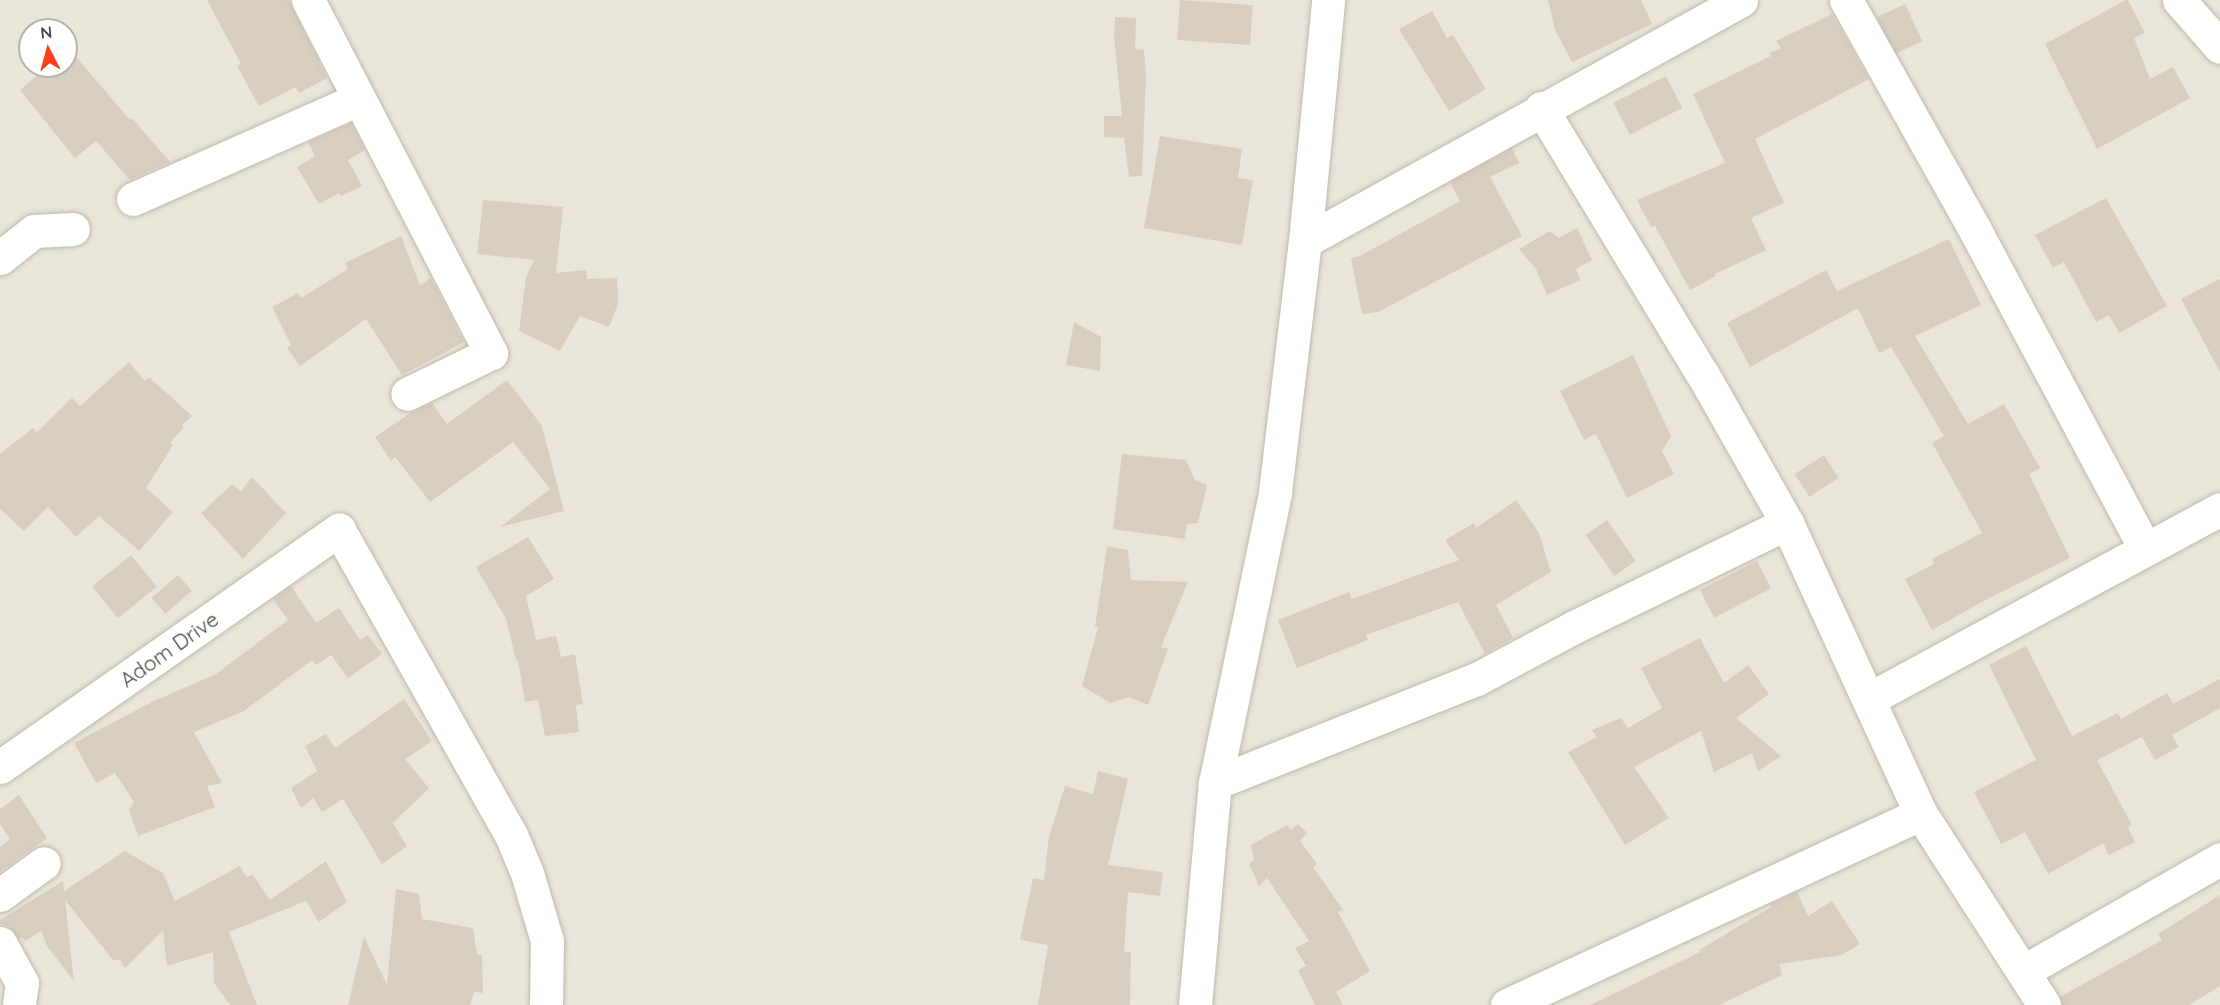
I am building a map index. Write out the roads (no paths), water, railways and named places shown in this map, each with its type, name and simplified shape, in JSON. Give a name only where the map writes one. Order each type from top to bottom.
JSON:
[{"type":"street","points":[[308,0],[491,352],[407,394]]},
{"type":"street","points":[[1195,1005],[1215,783],[1275,492],[1305,241],[1328,0]]},
{"type":"street","points":[[1305,241],[1541,108],[1741,0]]},
{"type":"street","points":[[1846,0],[1975,230],[2145,549]]},
{"type":"street","points":[[2179,0],[2220,47]]},
{"type":"street","points":[[134,199],[359,99]]},
{"type":"street","points":[[1541,108],[1703,375],[1787,523],[1921,814],[2044,1005]]},
{"type":"street","points":[[0,258],[34,231],[73,229]]},
{"type":"street","points":[[1869,699],[2220,509]]},
{"type":"street","points":[[1215,783],[1477,679],[1576,626],[1787,523]]},
{"type":"street","name":"Adom Drive","points":[[0,767],[339,530],[511,835],[548,941],[546,1005]]},
{"type":"street","points":[[1507,1005],[1921,814]]},
{"type":"street","points":[[2024,971],[2220,859]]},
{"type":"street","points":[[0,895],[44,862]]},
{"type":"street","points":[[0,943],[21,983],[19,1005]]}]
